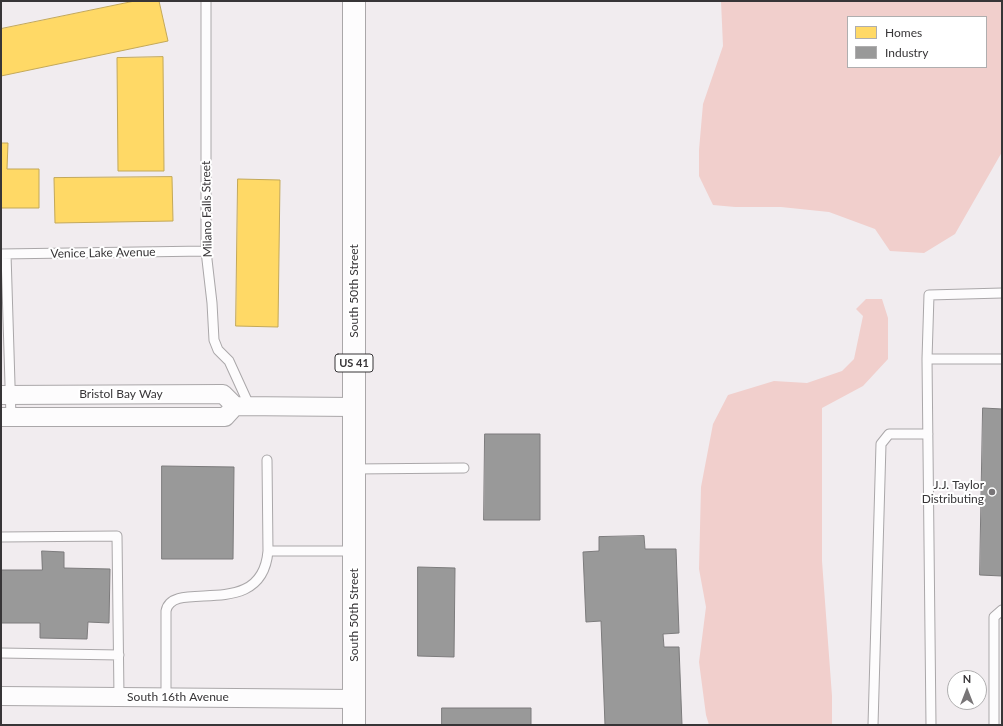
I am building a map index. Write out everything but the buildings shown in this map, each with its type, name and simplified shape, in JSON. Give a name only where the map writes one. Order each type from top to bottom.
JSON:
[{"type":"main road","name":"South 50th Street","points":[[354,1],[354,725]]},
{"type":"street","name":"Bristol Bay Way","points":[[6,395],[46,393],[223,394],[243,406],[225,417],[6,417]]},
{"type":"street","points":[[243,406],[354,407]]},
{"type":"street","name":"South 16th Avenue","points":[[1,696],[354,699]]},
{"type":"lane","name":"Milano Falls Street","points":[[206,1],[206,251],[212,303],[214,340],[218,350],[229,361],[243,406]]},
{"type":"lane","name":"Venice Lake Avenue","points":[[3,254],[206,251]]},
{"type":"lane","points":[[3,254],[6,417]]},
{"type":"lane","points":[[931,725],[927,359],[929,295],[1002,293]]},
{"type":"lane","points":[[927,359],[1002,359]]},
{"type":"lane","points":[[874,725],[880,444],[889,434],[928,434]]},
{"type":"lane","points":[[166,697],[166,611],[168,606],[174,600],[186,596],[242,592],[251,585],[262,571],[268,551],[267,460]]},
{"type":"lane","points":[[354,469],[464,468]]},
{"type":"lane","points":[[1,537],[117,536],[119,697]]},
{"type":"lane","points":[[268,551],[354,551]]},
{"type":"lane","points":[[994,725],[994,617],[1002,610]]},
{"type":"lane","points":[[1,653],[119,655]]},
{"type":"shaded area","points":[[721,1],[1002,1],[1002,152],[955,234],[924,253],[890,251],[875,229],[829,212],[781,207],[735,207],[713,205],[699,176],[699,150],[703,104],[723,46]]},
{"type":"shaded area","points":[[866,299],[882,299],[888,318],[888,359],[863,386],[822,408],[822,561],[832,696],[832,725],[709,725],[706,715],[699,662],[706,607],[699,569],[701,487],[713,424],[728,395],[774,381],[807,383],[842,371],[854,359],[863,316],[856,309]]},
{"type":"place","name":"J.J. Taylor Distributing","points":[[992,492]]}]
